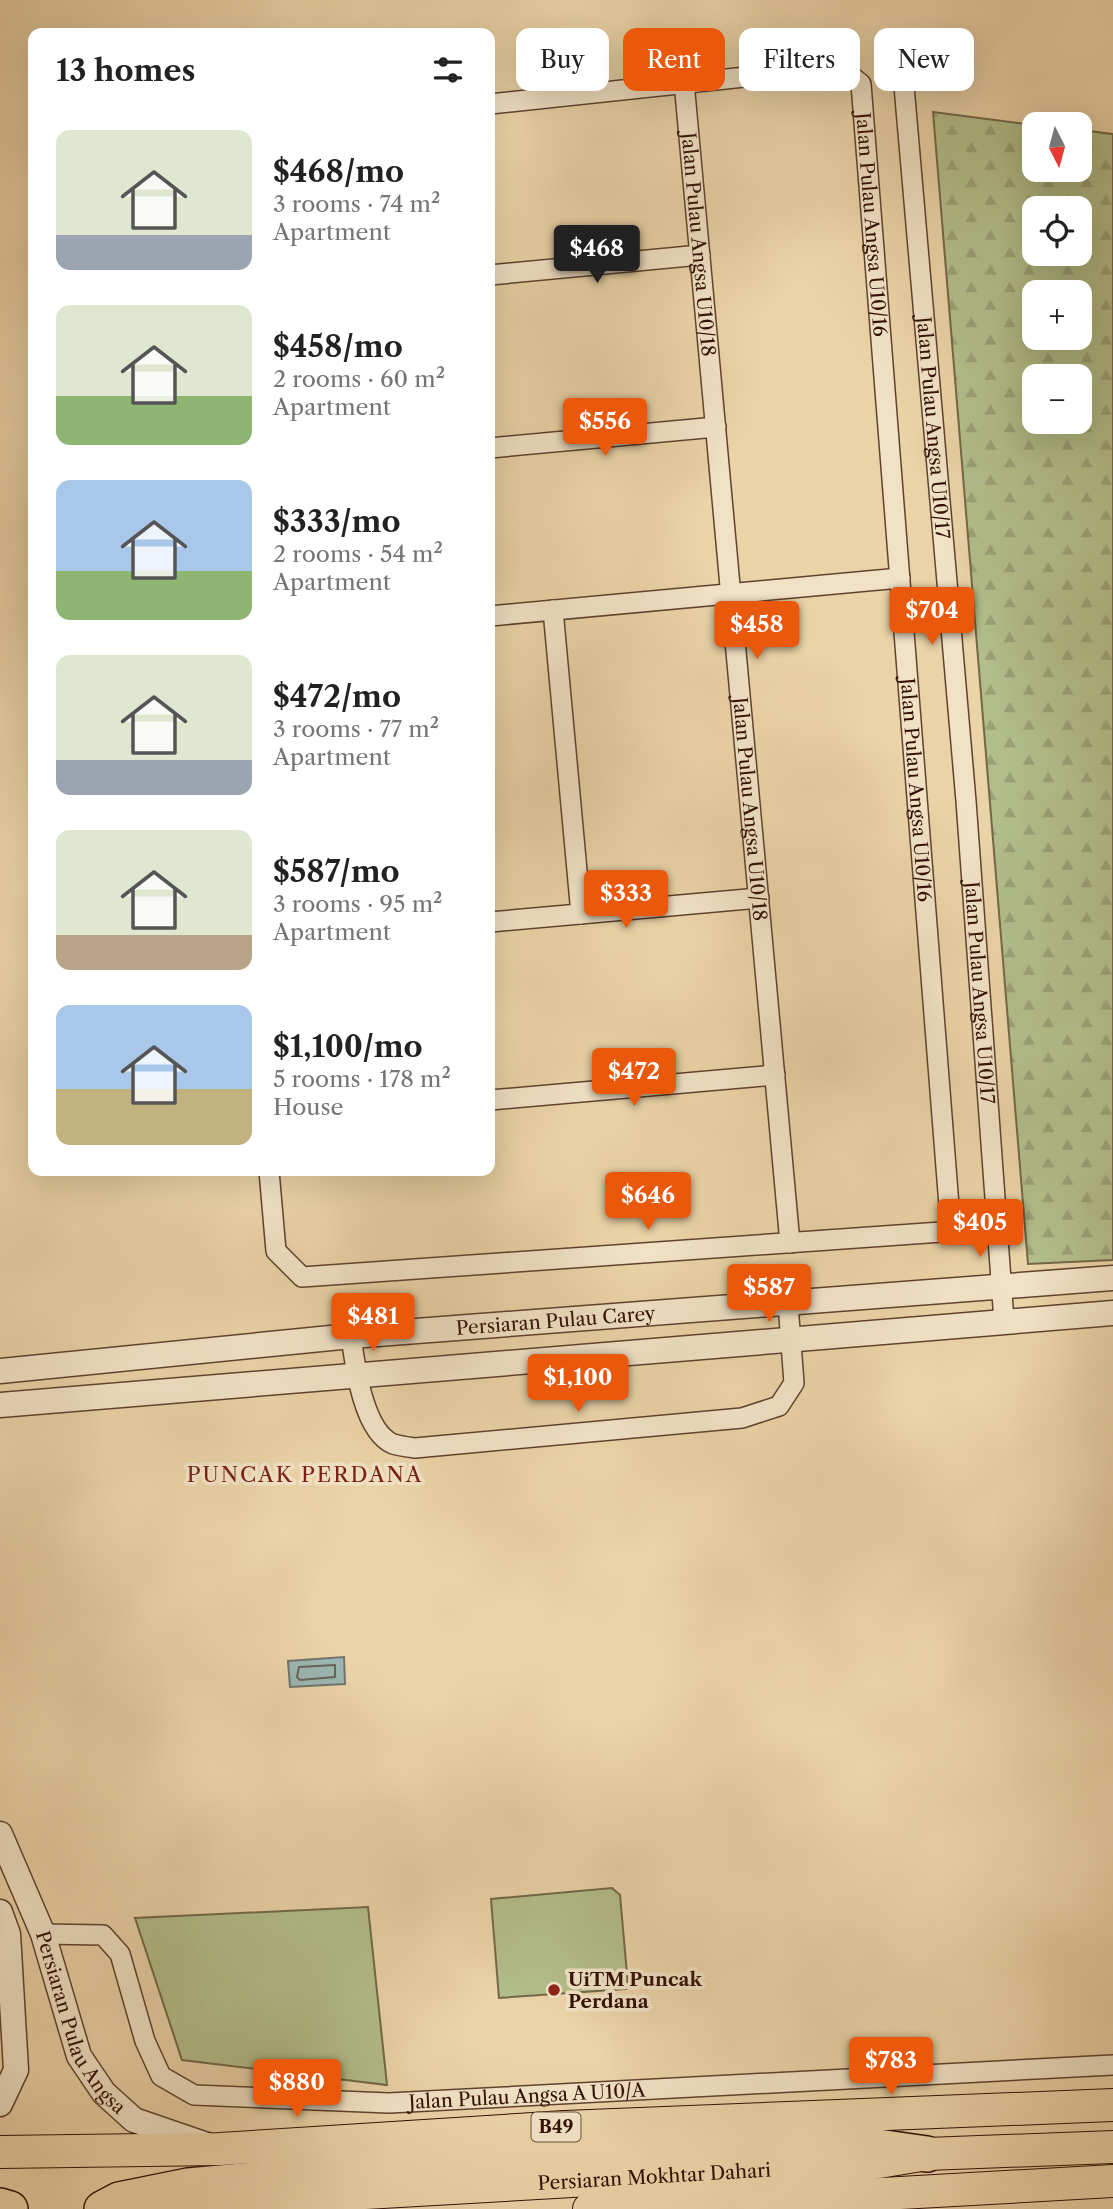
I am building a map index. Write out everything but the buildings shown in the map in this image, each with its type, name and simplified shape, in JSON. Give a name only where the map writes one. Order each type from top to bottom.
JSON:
[{"type":"highway","points":[[102,2209],[119,2200],[188,2186],[530,2155],[666,2146],[857,2144],[927,2154]]},
{"type":"highway","points":[[784,2209],[865,2195]]},
{"type":"highway","points":[[0,2206],[10,2209]]},
{"type":"main road","name":"B49","points":[[0,2152],[220,2149],[565,2127],[1113,2105]]},
{"type":"main road","name":"Persiaran Mokhtar Dahari","points":[[110,2209],[867,2164],[927,2154],[1113,2147]]},
{"type":"main road","name":"Persiaran Mokhtar Dahari","points":[[589,2209],[800,2194],[865,2195],[1113,2181]]},
{"type":"street","name":"Jalan Pulau Angsa U10/16","points":[[725,78],[840,67],[861,84],[951,1231]]},
{"type":"street","points":[[495,103],[623,89]]},
{"type":"street","name":"Jalan Pulau Angsa U10/18","points":[[685,91],[790,1242]]},
{"type":"street","name":"Jalan Pulau Angsa U10/17","points":[[904,91],[966,801],[1004,1321]]},
{"type":"street","points":[[495,275],[700,255]]},
{"type":"street","points":[[495,448],[716,427]]},
{"type":"street","points":[[495,616],[900,578]]},
{"type":"street","points":[[553,610],[581,914]]},
{"type":"street","points":[[495,922],[759,898]]},
{"type":"street","points":[[495,1100],[775,1074]]},
{"type":"street","points":[[269,1176],[276,1251],[302,1276],[998,1228]]},
{"type":"street","name":"Persiaran Pulau Carey","points":[[0,1371],[351,1336],[1113,1278]]},
{"type":"street","points":[[351,1336],[356,1376],[372,1422],[391,1443],[415,1448],[742,1418],[779,1406],[794,1383],[788,1304]]},
{"type":"street","name":"Persiaran Pulau Carey","points":[[0,1405],[1113,1313]]},
{"type":"street","name":"Persiaran Pulau Angsa","points":[[0,1834],[43,1934],[79,2056],[104,2093],[134,2120],[220,2149]]},
{"type":"street","name":"Persiaran Pulau Angsa","points":[[0,1912],[8,1934],[16,2070],[8,2092],[0,2104]]},
{"type":"street","name":"Jalan Pulau Angsa A U10/A","points":[[43,1934],[103,1935],[120,1954],[145,2040],[161,2076],[194,2095],[389,2103],[1113,2065]]},
{"type":"green space","points":[[933,112],[1022,123],[1022,182],[1092,182],[1092,131],[1113,134],[1113,1260],[1028,1264]]},
{"type":"green space","points":[[612,1888],[620,1895],[628,1985],[626,1989],[499,1998],[491,1899]]},
{"type":"green space","points":[[368,1907],[387,2085],[182,2060],[135,1918]]},
{"type":"water","points":[[344,1657],[345,1684],[290,1687],[288,1661]]},
{"type":"place","name":"UiTM Puncak Perdana","points":[[554,1990]]},
{"type":"district","name":"PUNCAK PERDANA","points":[[305,1475]]}]
